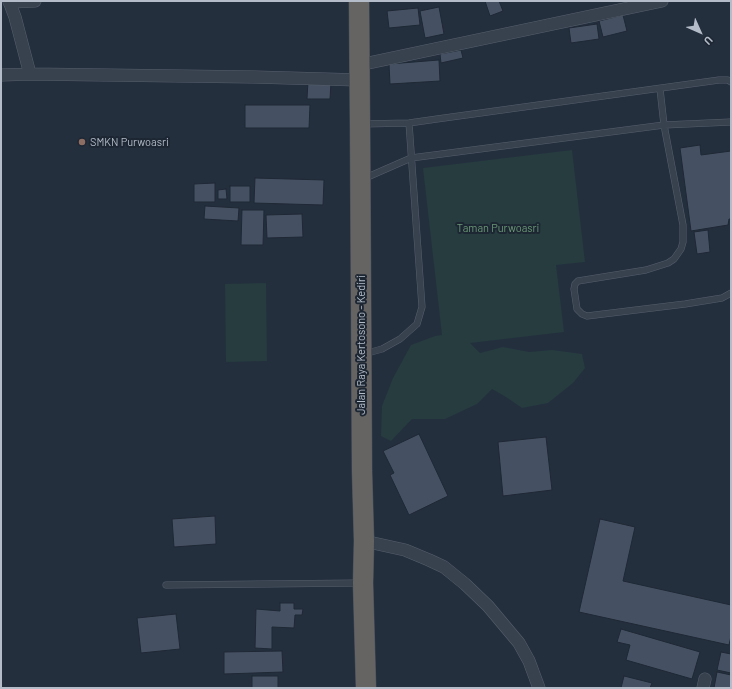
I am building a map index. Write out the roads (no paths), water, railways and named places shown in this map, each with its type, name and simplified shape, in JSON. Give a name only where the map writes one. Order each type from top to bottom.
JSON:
[{"type":"highway","name":"Jalan Raya Kertosono - Kediri","points":[[359,1],[362,471],[364,540],[363,583],[366,688]]},
{"type":"street","points":[[30,74],[15,17],[9,1],[35,1]]},
{"type":"street","points":[[1,75],[30,74],[254,77],[359,72],[662,1]]},
{"type":"street","points":[[364,540],[405,550],[429,560],[444,567],[466,584],[488,606],[519,643],[529,661],[539,688]]},
{"type":"lane","points":[[360,124],[409,123],[720,80],[728,80],[731,82]]},
{"type":"lane","points":[[660,89],[664,125],[683,225],[683,242],[681,249],[674,259],[668,263],[646,270],[578,281],[575,284],[574,289],[576,309],[587,316],[685,304],[722,298],[731,293]]},
{"type":"lane","points":[[360,181],[411,158],[664,125],[731,122]]},
{"type":"lane","points":[[361,354],[382,349],[400,339],[417,324],[422,308],[409,123]]},
{"type":"lane","points":[[166,585],[363,583]]},
{"type":"place","name":"SMKN Purwoasri","points":[[82,142]]},
{"type":"park label","name":"Taman Purwoasri","points":[[498,228]]}]
